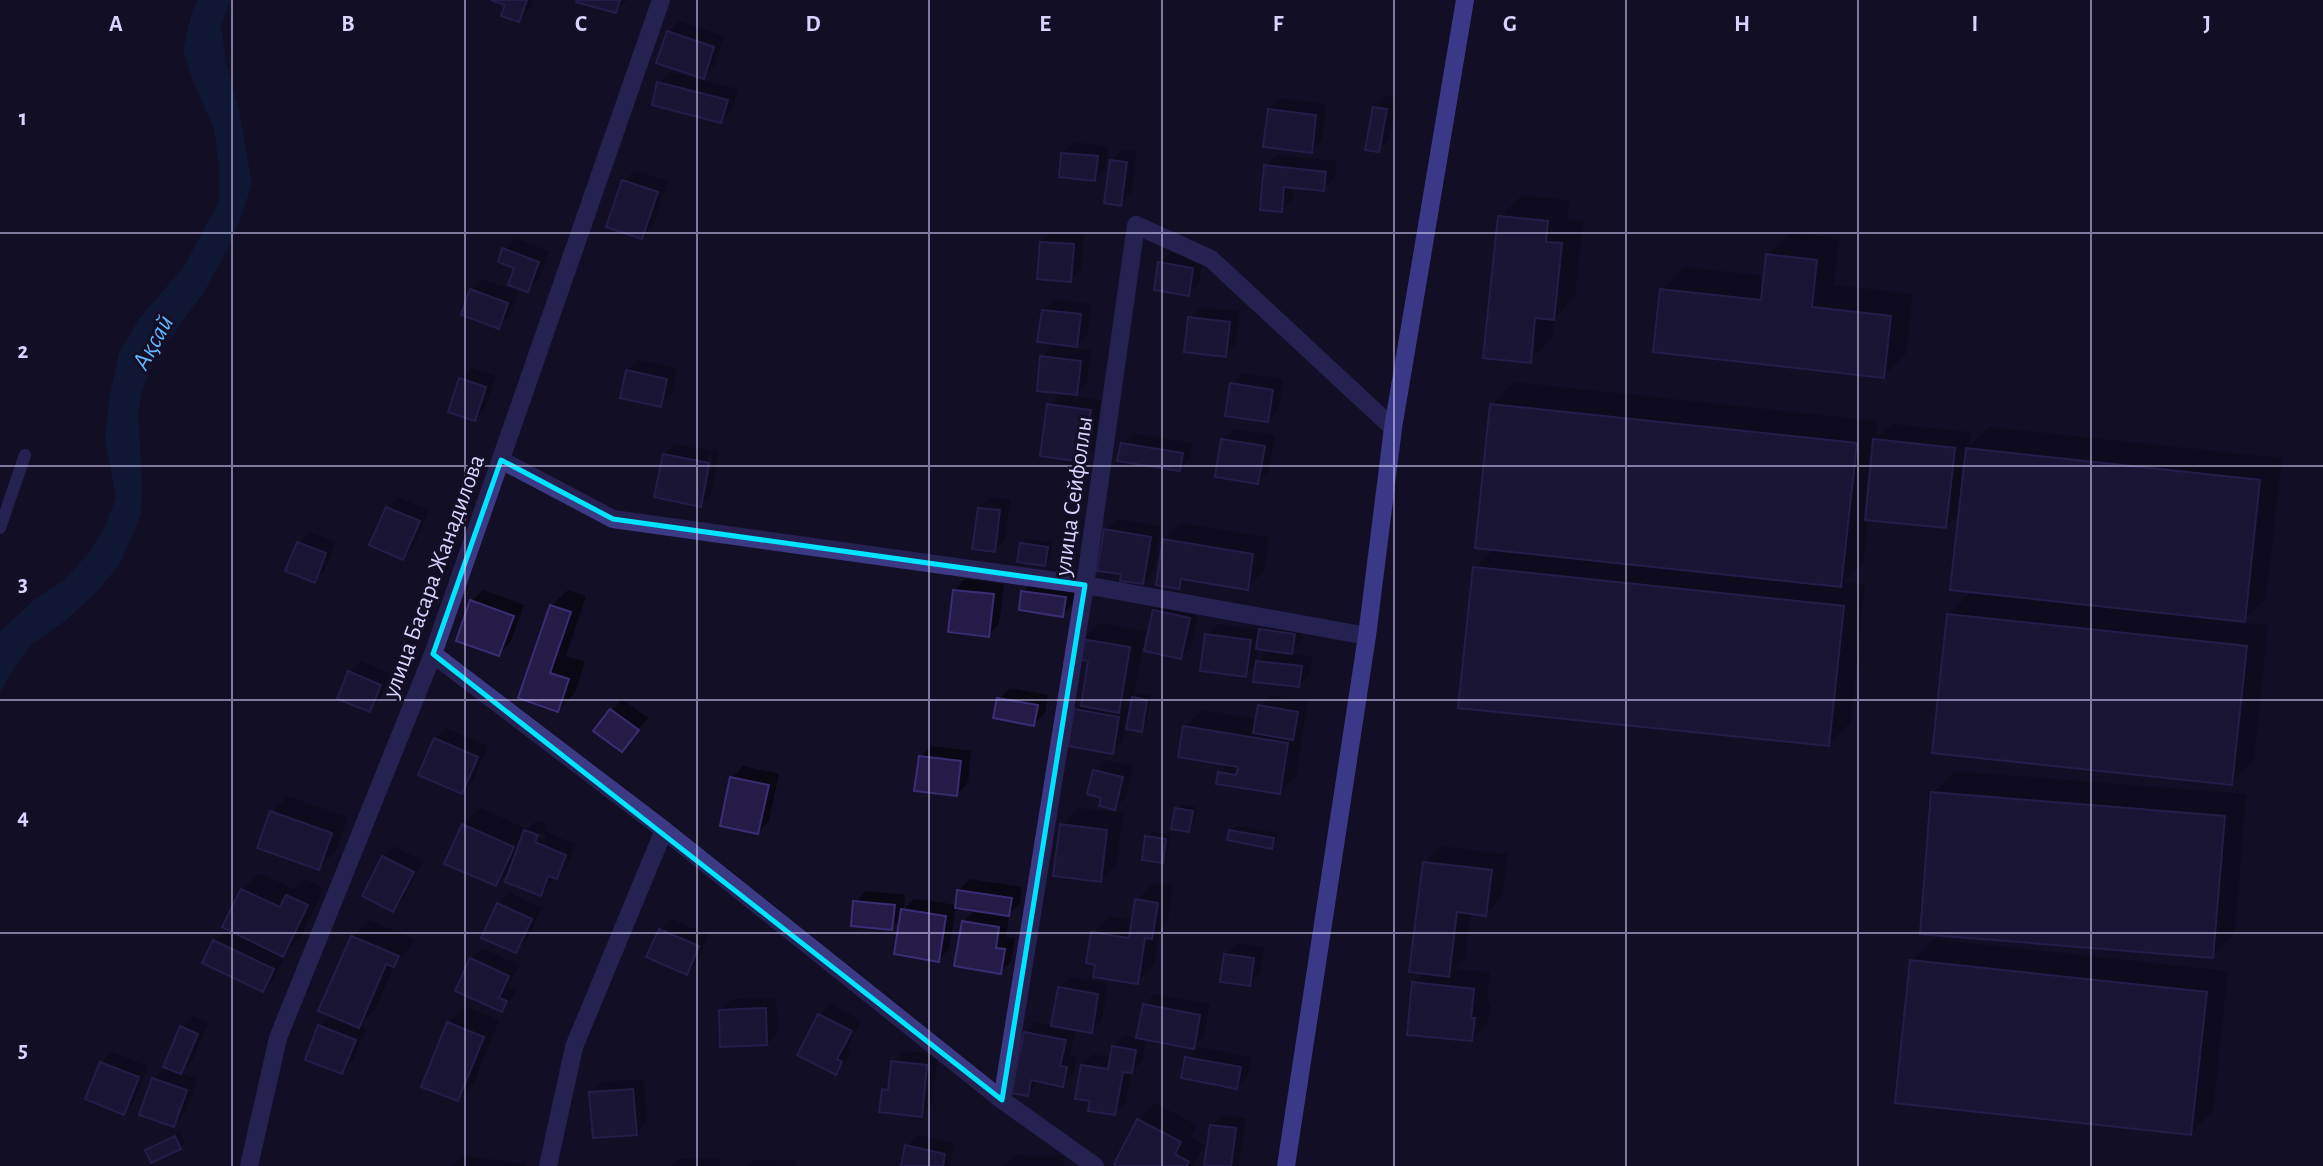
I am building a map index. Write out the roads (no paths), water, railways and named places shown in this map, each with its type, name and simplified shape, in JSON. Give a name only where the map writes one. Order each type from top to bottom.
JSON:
[{"type":"street","name":"улица Басара Жанадилова","points":[[249,1166],[278,1038],[433,654],[661,0]]},
{"type":"street","points":[[1286,1166],[1367,636],[1393,428],[1465,0]]},
{"type":"street","name":"улица Сейфоллы","points":[[1002,1100],[1085,585],[1136,225],[1211,259],[1393,428]]},
{"type":"street","points":[[501,460],[613,519],[1085,585],[1367,636]]},
{"type":"street","points":[[433,654],[664,830],[1002,1100],[1095,1166]]},
{"type":"street","points":[[548,1166],[574,1046],[664,830]]},
{"type":"lane","points":[[0,528],[25,455]]},
{"type":"water","name":"Ақсай","points":[[199,0],[230,0],[221,26],[252,184],[226,252],[204,292],[155,358],[142,390],[138,413],[141,515],[119,565],[97,591],[65,621],[32,644],[0,693],[0,632],[33,601],[64,580],[88,554],[105,528],[116,497],[105,440],[109,400],[119,353],[139,319],[183,268],[219,202],[219,166],[214,128],[193,81],[183,49],[193,9]]}]
